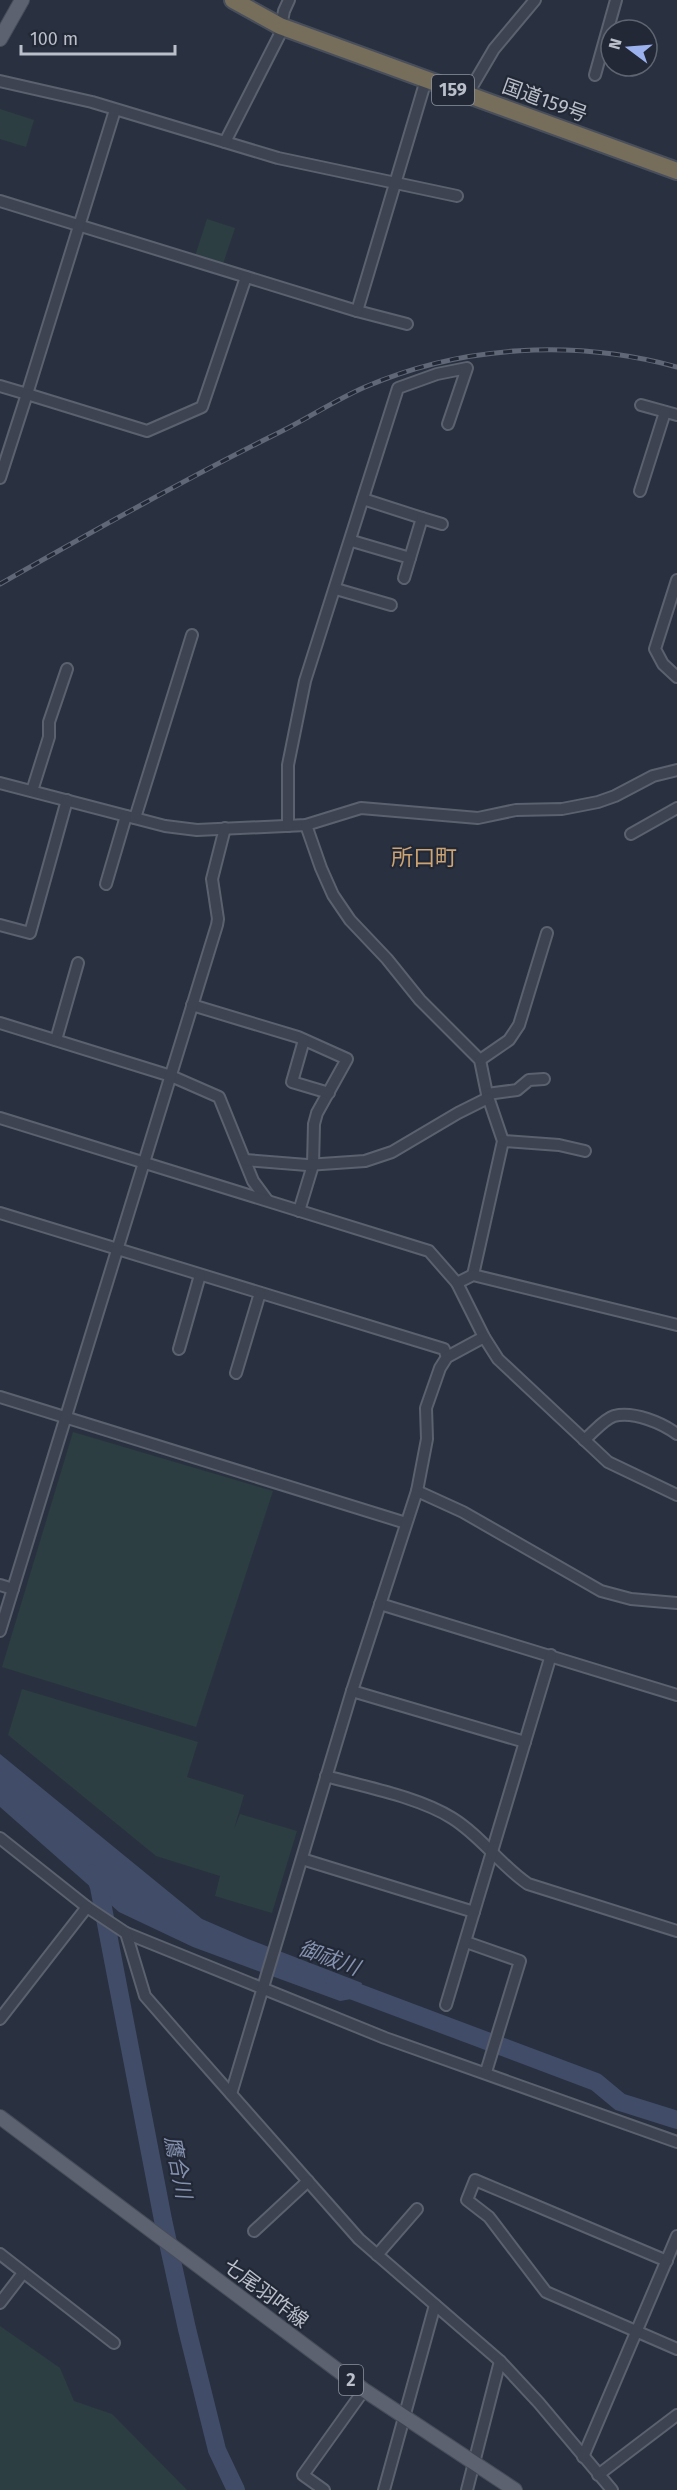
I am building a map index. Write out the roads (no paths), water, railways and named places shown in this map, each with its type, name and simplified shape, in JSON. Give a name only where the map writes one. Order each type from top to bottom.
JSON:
[{"type":"highway","name":"国道159号","points":[[233,0],[280,26],[677,171]]},
{"type":"main road","points":[[0,39],[22,0]]},
{"type":"main road","name":"七尾羽咋線","points":[[0,2117],[364,2390],[515,2490]]},
{"type":"street","points":[[225,142],[279,36],[289,0]]},
{"type":"street","points":[[467,95],[494,49],[535,0]]},
{"type":"street","points":[[595,75],[616,0]]},
{"type":"street","points":[[357,311],[426,80]]},
{"type":"street","points":[[0,81],[92,102],[278,158],[457,196]]},
{"type":"street","points":[[0,478],[115,110]]},
{"type":"street","points":[[0,201],[357,311],[407,324]]},
{"type":"street","points":[[0,386],[147,430],[202,407],[246,277]]},
{"type":"street","points":[[288,826],[288,765],[305,681],[398,388],[437,374],[467,369],[448,424]]},
{"type":"street","points":[[641,405],[677,416]]},
{"type":"street","points":[[640,491],[665,412]]},
{"type":"street","points":[[363,500],[442,524]]},
{"type":"street","points":[[404,578],[422,518]]},
{"type":"street","points":[[351,541],[410,558]]},
{"type":"street","points":[[677,580],[674,598],[656,649],[663,664],[677,677]]},
{"type":"street","points":[[336,589],[391,605]]},
{"type":"street","points":[[106,884],[192,635]]},
{"type":"street","points":[[32,791],[49,737],[49,722],[67,669]]},
{"type":"street","points":[[0,783],[165,826],[197,830],[306,825],[361,808],[478,818],[516,810],[562,809],[598,802],[653,776],[677,770]]},
{"type":"street","points":[[0,925],[30,933],[67,800]]},
{"type":"street","points":[[631,834],[677,808]]},
{"type":"street","points":[[306,825],[333,895],[350,920],[387,959],[420,1000],[480,1060],[487,1096],[503,1141],[473,1275]]},
{"type":"street","points":[[0,1631],[218,919],[212,879],[225,828]]},
{"type":"street","points":[[480,1060],[509,1040],[519,1026],[547,933]]},
{"type":"street","points":[[56,1040],[78,963]]},
{"type":"street","points":[[192,1005],[304,1040],[347,1059],[317,1113],[314,1124],[313,1165],[299,1211]]},
{"type":"street","points":[[1,1026],[56,1040],[171,1076],[219,1097],[259,1191],[267,1200]]},
{"type":"street","points":[[304,1040],[292,1082],[329,1093]]},
{"type":"street","points":[[245,1160],[313,1165],[365,1161],[392,1152],[487,1096],[517,1090],[529,1080],[544,1079]]},
{"type":"street","points":[[0,1118],[429,1251],[457,1282],[498,1359],[608,1462],[677,1495]]},
{"type":"street","points":[[503,1141],[559,1145],[585,1151]]},
{"type":"street","points":[[0,1213],[444,1349],[447,1357]]},
{"type":"street","points":[[179,1349],[200,1275]]},
{"type":"street","points":[[457,1282],[473,1275],[677,1325]]},
{"type":"street","points":[[236,1373],[260,1293]]},
{"type":"street","points":[[231,2094],[352,1691],[417,1491],[427,1439],[426,1408],[440,1368],[447,1357],[484,1336]]},
{"type":"street","points":[[0,1397],[406,1523]]},
{"type":"street","points":[[584,1440],[612,1417],[628,1415],[665,1425],[677,1434]]},
{"type":"street","points":[[417,1491],[463,1512],[601,1591],[631,1599],[677,1602]]},
{"type":"street","points":[[0,1585],[13,1589]]},
{"type":"street","points":[[380,1604],[677,1695]]},
{"type":"street","points":[[446,2005],[551,1655]]},
{"type":"street","points":[[352,1691],[525,1742]]},
{"type":"street","points":[[326,1776],[433,1807],[454,1819],[492,1851],[510,1872],[528,1884],[677,1931]]},
{"type":"street","points":[[0,1838],[89,1909],[123,1931],[265,1985],[385,2038],[486,2072],[677,2142]]},
{"type":"street","points":[[302,1859],[474,1912]]},
{"type":"street","points":[[0,2019],[89,1909]]},
{"type":"street","points":[[123,1931],[145,1996],[359,2239],[500,2361],[539,2403],[612,2490]]},
{"type":"street","points":[[466,1942],[520,1961],[486,2072]]},
{"type":"street","points":[[667,2261],[475,2180],[467,2200],[489,2217],[546,2292],[677,2349]]},
{"type":"street","points":[[254,2231],[308,2181]]},
{"type":"street","points":[[377,2255],[417,2209]]},
{"type":"street","points":[[583,2457],[677,2236]]},
{"type":"street","points":[[0,2254],[114,2343]]},
{"type":"street","points":[[0,2303],[23,2272]]},
{"type":"street","points":[[384,2490],[435,2305]]},
{"type":"street","points":[[467,2490],[500,2361]]},
{"type":"street","points":[[324,2490],[303,2475],[364,2390]]},
{"type":"street","points":[[598,2475],[677,2415]]},
{"type":"water","points":[[0,1754],[202,1919],[362,1983],[357,1998],[340,2001],[193,1947],[119,1912],[0,1807]]},
{"type":"waterway","name":"鷹合川","points":[[94,1873],[99,1887],[163,2220],[187,2329],[217,2450],[236,2490]]},
{"type":"waterway","name":"御祓川","points":[[335,1984],[596,2082],[620,2102],[677,2120]]},
{"type":"railway","points":[[0,584],[341,398],[402,373],[440,362],[479,355],[559,350],[599,352],[677,367]]},
{"type":"district","name":"所口町","points":[[424,857]]}]
